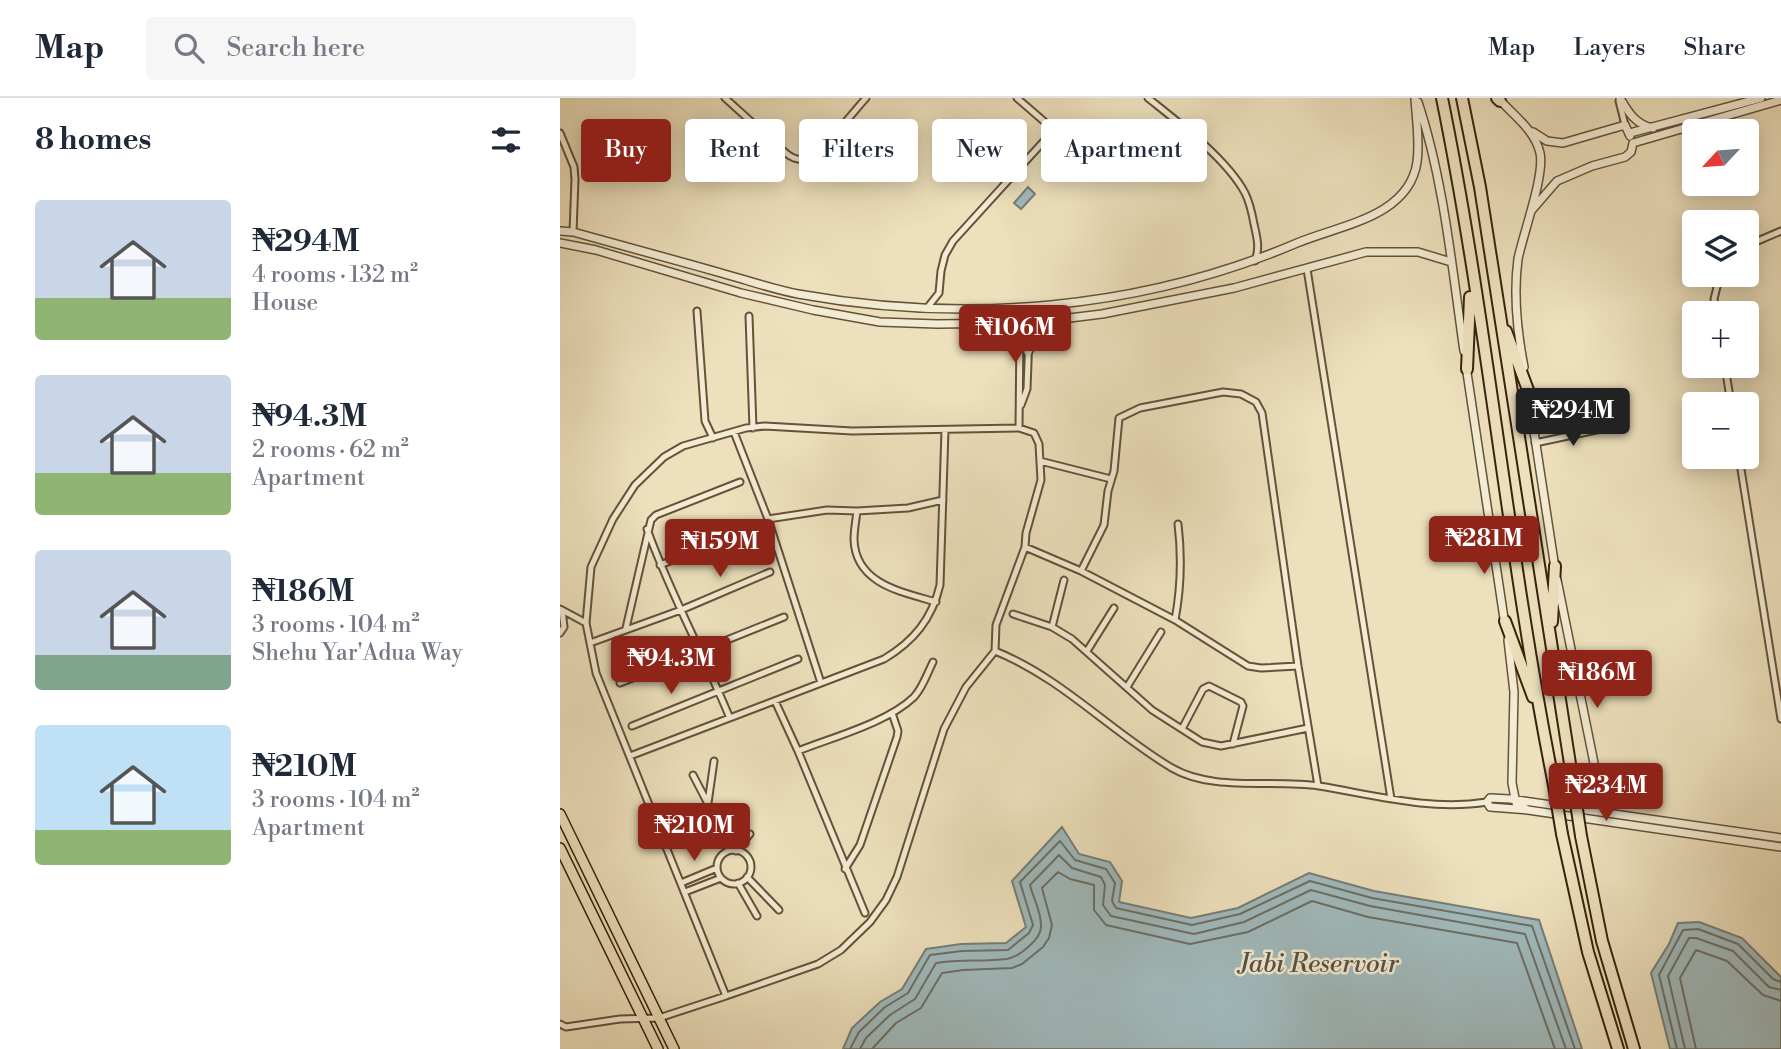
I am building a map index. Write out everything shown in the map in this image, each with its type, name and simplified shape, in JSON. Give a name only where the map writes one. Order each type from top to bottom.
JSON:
[{"type":"highway","points":[[1442,98],[1454,157],[1562,834],[1588,952],[1618,1049]]},
{"type":"highway","points":[[1462,98],[1480,187],[1581,836],[1602,942],[1634,1049]]},
{"type":"highway","points":[[1467,369],[1471,273]]},
{"type":"highway","points":[[1494,285],[1504,326],[1528,390]]},
{"type":"highway","points":[[1555,566],[1552,624],[1557,681]]},
{"type":"highway","points":[[1505,621],[1536,706],[1547,749]]},
{"type":"main road","points":[[560,814],[674,1049]]},
{"type":"main road","points":[[560,848],[658,1049]]},
{"type":"street","points":[[725,98],[787,154],[798,159],[817,151],[866,98]]},
{"type":"street","points":[[925,310],[939,293],[945,255],[953,241],[1054,130],[1017,98]]},
{"type":"street","points":[[1148,98],[1190,134],[1231,175],[1247,200],[1260,248],[1269,256]]},
{"type":"street","points":[[1415,98],[1429,141],[1451,262],[1505,621],[1514,692],[1512,783],[1515,800],[1521,808],[1528,810]]},
{"type":"street","points":[[560,231],[573,232],[797,294],[950,311],[1083,302],[1177,284],[1255,261],[1373,216],[1406,191],[1417,161],[1415,98]]},
{"type":"street","points":[[1619,98],[1626,125],[1633,133],[1636,143]]},
{"type":"street","points":[[1619,98],[1634,120],[1648,128],[1654,128]]},
{"type":"street","points":[[1633,133],[1761,98]]},
{"type":"street","points":[[1498,99],[1522,123],[1553,143],[1573,142],[1626,125]]},
{"type":"street","points":[[1529,214],[1557,181],[1625,157],[1636,143],[1781,100]]},
{"type":"street","points":[[1522,123],[1536,142],[1541,156],[1540,173],[1518,260],[1518,334],[1555,566],[1594,763],[1599,800],[1596,811],[1591,817],[1584,818]]},
{"type":"street","points":[[560,133],[575,179],[573,232]]},
{"type":"street","points":[[1417,142],[1429,141]]},
{"type":"street","points":[[1759,240],[1781,231]]},
{"type":"street","points":[[560,243],[596,250],[741,293],[880,322],[992,324],[1056,321],[1196,296],[1366,252],[1418,252],[1451,262]]},
{"type":"street","points":[[1255,261],[1260,248]]},
{"type":"street","points":[[1307,269],[1391,799]]},
{"type":"street","points":[[939,293],[950,311]]},
{"type":"street","points":[[1021,405],[1018,393],[1019,348],[1024,308]]},
{"type":"street","points":[[697,311],[705,421],[713,438]]},
{"type":"street","points":[[749,316],[753,428]]},
{"type":"street","points":[[1028,352],[1036,338],[1056,321]]},
{"type":"street","points":[[1019,428],[1021,405],[1027,389],[1029,329],[1024,323]]},
{"type":"street","points":[[992,324],[1019,348]]},
{"type":"street","points":[[1081,571],[1104,524],[1114,471],[1119,418],[1140,408],[1214,392],[1234,392],[1255,402],[1262,412],[1318,786]]},
{"type":"street","points":[[562,1026],[620,1019],[659,1018],[726,996],[818,964],[841,950],[870,922],[886,900],[897,877],[914,816],[952,710],[966,687],[995,651],[996,625],[1025,547],[1026,533],[1041,480],[1039,444],[1034,433],[1019,428],[852,431],[765,426],[753,428],[683,446],[664,457],[635,485],[613,519],[591,567],[586,623],[596,673],[726,996]]},
{"type":"street","points":[[1535,443],[1606,428]]},
{"type":"street","points":[[630,755],[884,659],[900,650],[922,626],[936,602],[940,585],[945,430]]},
{"type":"street","points":[[734,432],[768,519],[821,683]]},
{"type":"street","points":[[1040,461],[1111,480]]},
{"type":"street","points":[[1741,469],[1781,716]]},
{"type":"street","points":[[626,628],[651,520],[656,515],[740,482]]},
{"type":"street","points":[[768,519],[828,510],[908,508],[943,500]]},
{"type":"street","points":[[857,511],[854,541],[866,571],[888,588],[936,602]]},
{"type":"street","points":[[1175,620],[1181,591],[1178,524]]},
{"type":"street","points":[[660,565],[758,526]]},
{"type":"street","points":[[647,529],[660,565],[720,691],[729,716]]},
{"type":"street","points":[[1025,547],[1081,571],[1175,620],[1248,666],[1298,666]]},
{"type":"street","points":[[590,643],[681,610],[770,572]]},
{"type":"street","points":[[1052,626],[1064,580]]},
{"type":"street","points":[[1087,651],[1114,608]]},
{"type":"street","points":[[561,610],[586,623]]},
{"type":"street","points":[[560,633],[564,627],[561,610]]},
{"type":"street","points":[[1013,614],[1052,626],[1087,651],[1152,710],[1213,746],[1308,728]]},
{"type":"street","points":[[620,683],[784,617]]},
{"type":"street","points":[[1127,687],[1161,632]]},
{"type":"street","points":[[995,651],[1024,664],[1065,691],[1174,769],[1201,778],[1238,783],[1318,786],[1391,799],[1457,806],[1499,798],[1781,838]]},
{"type":"street","points":[[632,726],[798,659]]},
{"type":"street","points":[[798,751],[892,713],[921,689],[933,662]]},
{"type":"street","points":[[1182,729],[1203,689],[1209,686],[1241,702],[1243,706],[1233,744]]},
{"type":"street","points":[[775,701],[865,913]]},
{"type":"street","points":[[845,870],[860,845],[897,737],[898,731],[892,713]]},
{"type":"street","points":[[708,803],[714,761]]},
{"type":"street","points":[[693,775],[734,850],[748,859],[750,870],[747,877],[731,884],[721,878],[717,868],[722,855],[734,850],[750,834]]},
{"type":"street","points":[[1499,798],[1510,791],[1512,783]]},
{"type":"street","points":[[1599,800],[1608,813]]},
{"type":"street","points":[[1487,802],[1490,807],[1528,810],[1781,847]]},
{"type":"street","points":[[681,883],[717,868]]},
{"type":"street","points":[[747,877],[779,909]]},
{"type":"street","points":[[685,892],[721,878]]},
{"type":"street","points":[[738,883],[757,916]]},
{"type":"water","points":[[1028,187],[1035,194],[1021,209],[1014,203]]},
{"type":"water","name":"Jabi Reservoir","points":[[1062,827],[1079,854],[1110,862],[1122,881],[1119,902],[1191,918],[1238,908],[1309,873],[1374,891],[1539,920],[1582,1049],[843,1049],[852,1028],[880,1002],[902,989],[926,949],[961,944],[1006,943],[1026,927],[1012,881]]},
{"type":"water","points":[[1699,922],[1742,938],[1781,977],[1781,1049],[1670,1049],[1651,973],[1678,923]]}]
